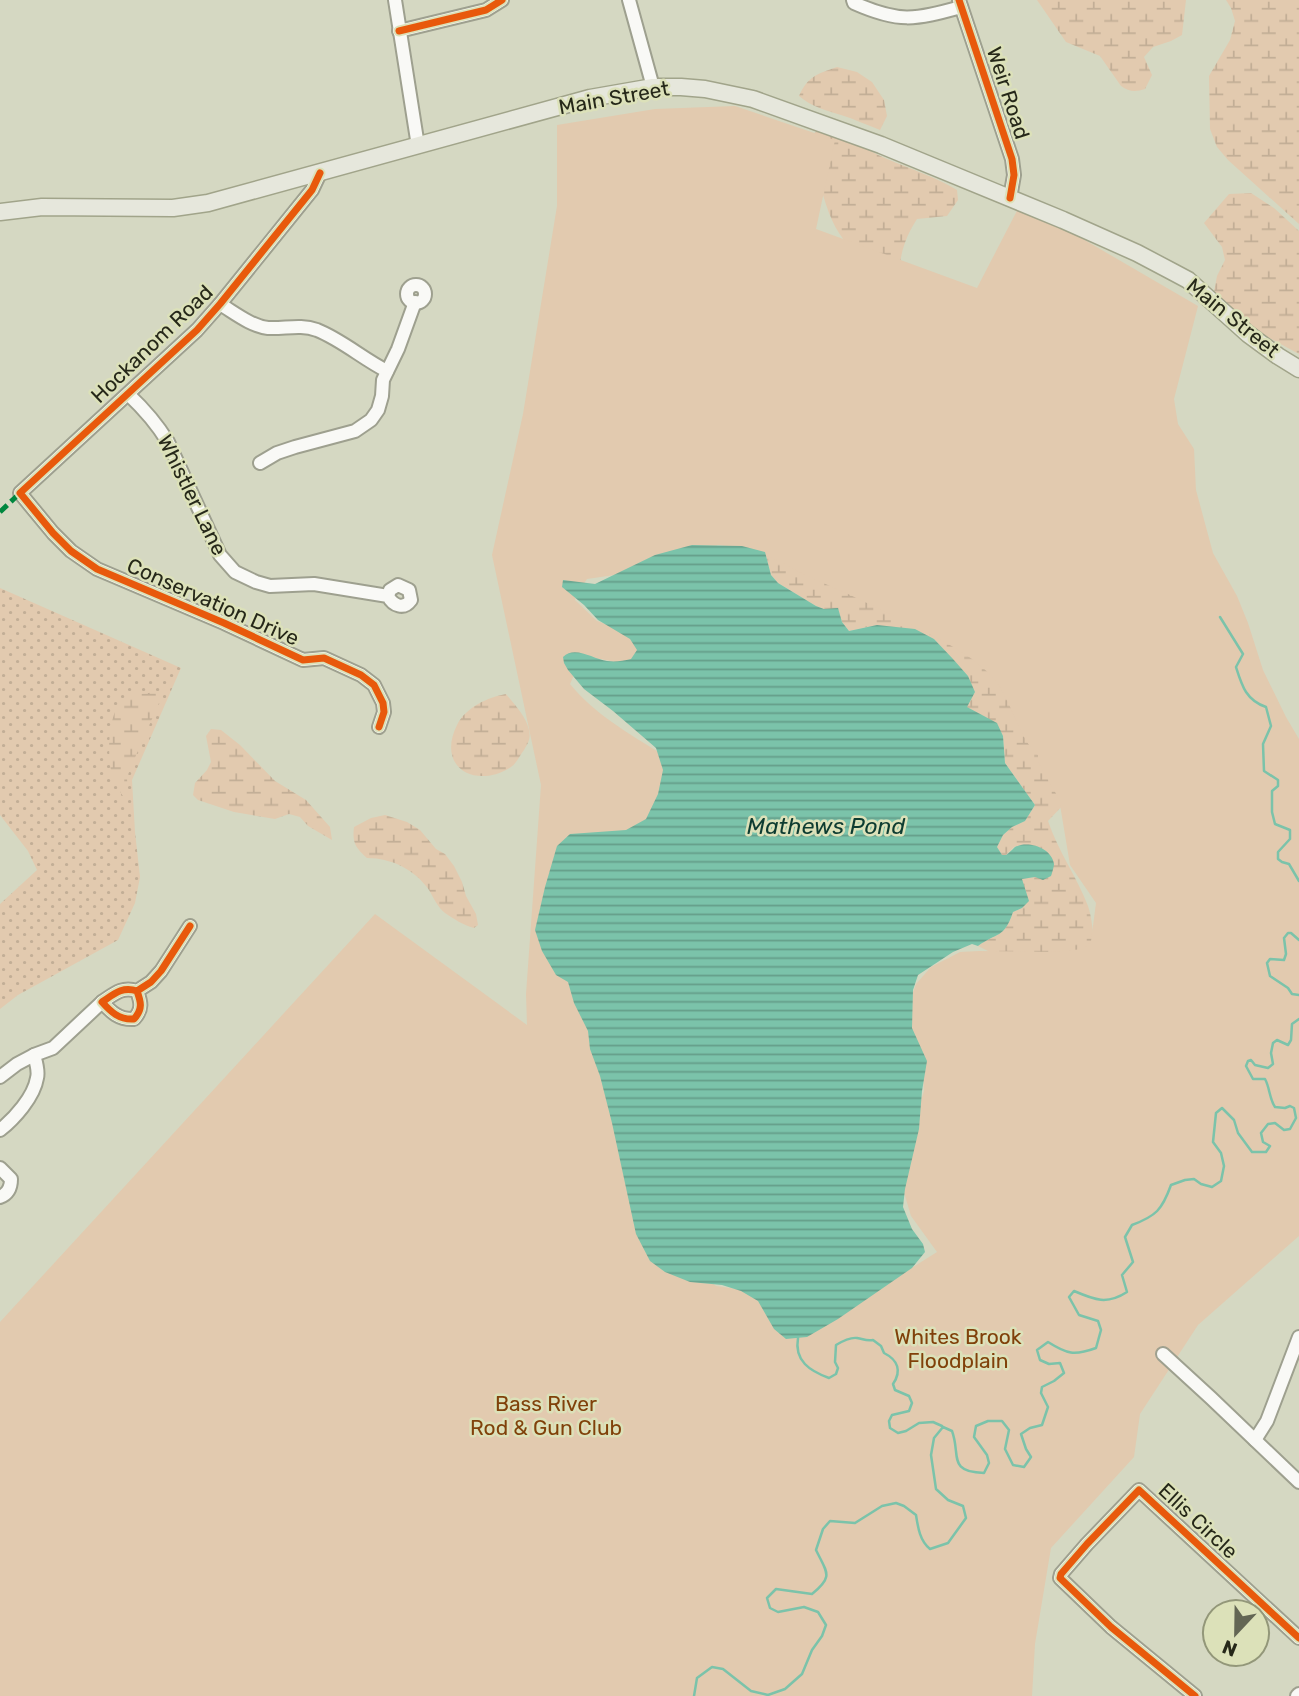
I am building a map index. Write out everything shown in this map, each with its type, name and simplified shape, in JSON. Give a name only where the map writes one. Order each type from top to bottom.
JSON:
[{"type":"main road","name":"Main Street","points":[[0,212],[42,207],[184,207],[220,201],[590,98],[653,88],[705,89],[752,99],[881,145],[1137,253],[1188,280],[1248,334],[1299,369]]},
{"type":"street","points":[[395,0],[418,146]]},
{"type":"street","points":[[399,32],[486,10],[502,0]]},
{"type":"street","points":[[629,0],[653,88]]},
{"type":"street","points":[[853,1],[883,15],[911,18],[960,3]]},
{"type":"street","name":"Weir Road","points":[[960,3],[1012,159],[1014,175],[1010,198]]},
{"type":"street","name":"Hockanom Road","points":[[20,493],[197,330],[312,190],[320,173]]},
{"type":"street","points":[[260,463],[277,453],[342,435],[365,424],[378,410],[383,380],[398,349],[415,302]]},
{"type":"street","points":[[220,304],[261,327],[295,326],[315,330],[387,371]]},
{"type":"street","name":"Whistler Lane","points":[[128,394],[142,407],[168,442],[220,555],[234,572],[270,586],[314,584],[388,596]]},
{"type":"street","name":"Conservation Drive","points":[[20,493],[71,551],[97,569],[303,660],[324,658],[361,675],[374,685],[383,704],[384,712],[379,727]]},
{"type":"street","points":[[137,991],[161,971],[190,926]]},
{"type":"street","points":[[0,1077],[17,1064],[53,1048],[102,1002],[118,991],[128,988],[137,991]]},
{"type":"street","points":[[102,1002],[120,1017],[134,1018],[139,1013],[141,1003],[137,991]]},
{"type":"street","points":[[0,1130],[13,1120],[30,1096],[37,1080],[34,1055]]},
{"type":"street","points":[[0,1168],[10,1179],[11,1185],[0,1197]]},
{"type":"street","points":[[1255,1440],[1267,1421],[1299,1336]]},
{"type":"street","points":[[1163,1354],[1299,1482]]},
{"type":"street","name":"Ellis Circle","points":[[1195,1696],[1111,1627],[1060,1578],[1087,1544],[1139,1490],[1299,1638]]},
{"type":"green space","points":[[1037,0],[1186,0],[1182,35],[1153,47],[1144,57],[1152,75],[1145,89],[1130,90],[1121,86],[1100,56],[1066,42]]},
{"type":"green space","points":[[1226,0],[1299,0],[1299,224],[1228,160],[1217,147],[1210,129],[1209,76],[1230,40],[1235,21]]},
{"type":"green space","points":[[837,67],[857,72],[872,82],[884,100],[887,116],[880,130],[819,108],[799,96],[814,77]]},
{"type":"green space","name":"Bass River Rod & Gun Club","points":[[735,106],[835,140],[816,229],[977,288],[1021,203],[1198,306],[1174,399],[1178,424],[1194,449],[1196,490],[1213,553],[1237,596],[1263,670],[1299,739],[1299,1236],[1198,1325],[1140,1414],[1134,1457],[1051,1548],[1035,1644],[1032,1696],[0,1696],[0,1322],[375,914],[527,1025],[526,994],[541,785],[492,555],[523,414],[557,206],[557,125],[655,109]],"holes":[[[718,545],[779,561],[953,647],[986,671],[1000,687],[1024,738],[1038,755],[1038,762],[1059,799],[1070,865],[1096,903],[1091,941],[1084,949],[1048,952],[960,952],[931,967],[916,984],[910,1001],[913,1039],[923,1076],[924,1091],[904,1155],[903,1189],[911,1216],[937,1252],[805,1335],[758,1292],[716,1286],[681,1256],[569,979],[672,794],[662,754],[601,714],[570,684],[579,664],[601,659],[630,665],[660,632],[615,627],[597,621],[575,600],[576,595],[587,579],[642,571],[689,559]]]},
{"type":"green space","points":[[817,130],[844,138],[957,190],[958,200],[947,216],[917,219],[906,240],[900,264],[853,249],[835,227],[816,166],[811,138]]},
{"type":"green space","points":[[1251,193],[1274,208],[1299,231],[1299,354],[1262,334],[1214,292],[1217,276],[1225,260],[1222,247],[1204,223],[1229,194]]},
{"type":"green space","points":[[765,552],[994,639],[1066,802],[1048,821],[1088,906],[1094,945],[1087,952],[996,955],[978,946],[1000,934],[1013,912],[1022,908],[1026,892],[1021,879],[1035,877],[1024,844],[1014,847],[1006,855],[1002,855],[997,847],[1003,835],[1025,821],[1035,805],[1005,763],[1003,736],[997,724],[966,707],[971,700],[968,676],[934,639],[877,625],[849,631],[842,622],[838,609],[816,606],[778,583],[771,575]]},
{"type":"green space","points":[[0,588],[181,668],[132,780],[140,877],[135,903],[118,940],[18,995],[0,1009],[0,904],[37,870],[28,851],[0,815]]},
{"type":"green space","points":[[160,693],[159,703],[130,769],[127,778],[128,798],[125,799],[115,782],[111,768],[109,749],[112,721],[118,705],[123,700],[134,695]]},
{"type":"green space","points":[[506,694],[528,725],[529,741],[513,766],[497,774],[473,775],[455,763],[452,740],[457,725],[466,713],[478,704]]},
{"type":"green space","points":[[211,729],[221,730],[240,745],[275,781],[306,800],[330,827],[332,840],[308,826],[300,817],[289,814],[275,819],[234,812],[198,800],[193,795],[195,783],[211,762],[206,736]]},
{"type":"green space","points":[[385,815],[407,822],[420,830],[436,849],[445,854],[462,882],[478,925],[470,927],[445,913],[429,890],[410,871],[385,860],[367,858],[360,851],[354,841],[354,827],[371,818]]},
{"type":"water","name":"Mathews Pond","points":[[692,545],[742,546],[765,552],[771,575],[778,583],[816,606],[824,609],[838,608],[842,622],[849,631],[877,625],[915,629],[934,639],[968,676],[975,692],[967,707],[997,723],[1003,736],[1005,763],[1035,805],[1025,821],[1003,835],[997,847],[1002,855],[1006,855],[1020,845],[1033,845],[1049,854],[1054,864],[1051,876],[1043,880],[1035,877],[1022,879],[1029,901],[1013,912],[1003,931],[978,946],[972,944],[953,952],[918,975],[913,990],[912,1028],[927,1061],[919,1129],[903,1207],[925,1252],[912,1268],[807,1337],[786,1339],[774,1329],[758,1301],[741,1291],[722,1285],[690,1282],[665,1272],[650,1261],[636,1234],[612,1123],[590,1049],[588,1031],[574,1003],[568,982],[556,975],[542,951],[535,930],[557,846],[570,834],[626,830],[646,819],[658,794],[663,770],[656,748],[584,689],[564,663],[563,657],[573,652],[616,661],[631,659],[637,650],[630,639],[598,620],[562,587],[563,580],[595,584],[655,555]]},
{"type":"waterway","points":[[1220,617],[1243,654],[1236,667],[1243,686],[1249,696],[1266,707],[1271,726],[1263,744],[1264,771],[1278,780],[1278,786],[1272,791],[1275,824],[1290,830],[1290,839],[1278,852],[1278,859],[1289,864],[1299,881]]},
{"type":"waterway","points":[[1299,940],[1288,933],[1284,938],[1284,960],[1270,959],[1267,963],[1270,976],[1288,988],[1292,994],[1299,995]]},
{"type":"waterway","points":[[694,1696],[697,1678],[712,1667],[723,1669],[751,1691],[768,1695],[785,1689],[802,1674],[826,1625],[818,1612],[804,1607],[778,1612],[770,1608],[767,1598],[776,1589],[812,1594],[823,1583],[826,1578],[825,1569],[816,1550],[823,1529],[830,1521],[855,1523],[882,1506],[896,1503],[916,1515],[922,1538],[930,1549],[948,1543],[966,1518],[963,1506],[948,1500],[936,1489],[931,1455],[934,1438],[943,1427],[952,1431],[960,1466],[972,1472],[984,1473],[989,1463],[987,1455],[974,1437],[976,1426],[988,1421],[1002,1421],[1009,1430],[1005,1449],[1013,1465],[1024,1467],[1031,1457],[1021,1434],[1042,1425],[1048,1407],[1041,1393],[1042,1387],[1064,1373],[1060,1363],[1049,1364],[1040,1360],[1037,1350],[1048,1342],[1071,1352],[1088,1351],[1096,1348],[1101,1330],[1098,1321],[1079,1315],[1069,1297],[1074,1291],[1095,1299],[1107,1300],[1127,1292],[1122,1275],[1133,1262],[1125,1237],[1132,1225],[1157,1211],[1171,1185],[1194,1179],[1212,1187],[1221,1181],[1224,1166],[1221,1153],[1213,1142],[1216,1113],[1222,1108],[1234,1120],[1238,1133],[1252,1152],[1266,1152],[1270,1146],[1263,1142],[1261,1133],[1268,1124],[1275,1123],[1284,1130],[1290,1129],[1296,1118],[1294,1108],[1275,1107],[1265,1079],[1253,1079],[1246,1066],[1251,1060],[1255,1065],[1268,1068],[1273,1064],[1273,1043],[1277,1040],[1288,1045],[1292,1024],[1299,1019]]},
{"type":"waterway","points":[[798,1338],[797,1346],[801,1359],[816,1372],[829,1378],[836,1374],[838,1368],[835,1362],[836,1345],[851,1338],[873,1340],[897,1366],[893,1384],[895,1390],[909,1396],[912,1403],[909,1411],[892,1415],[890,1428],[898,1433],[919,1423],[933,1422],[942,1426]]},
{"type":"marked path","points":[[0,512],[20,493]]},
{"type":"cycle path","points":[[399,31],[486,10],[502,0]]},
{"type":"cycle path","points":[[959,0],[1012,159],[1014,175],[1010,198]]},
{"type":"cycle path","points":[[320,173],[312,190],[197,330],[20,493],[71,551],[97,569],[303,660],[324,658],[361,675],[374,685],[383,703],[384,712],[379,727]]},
{"type":"cycle path","points":[[137,991],[140,1005],[134,1019],[116,1015],[102,1002],[118,992],[127,989],[137,991],[151,982],[190,926]]},
{"type":"cycle path","points":[[1195,1696],[1111,1627],[1060,1578],[1087,1544],[1139,1490],[1299,1638]]},
{"type":"park label","name":"Whites Brook Floodplain","points":[[958,1349]]}]
